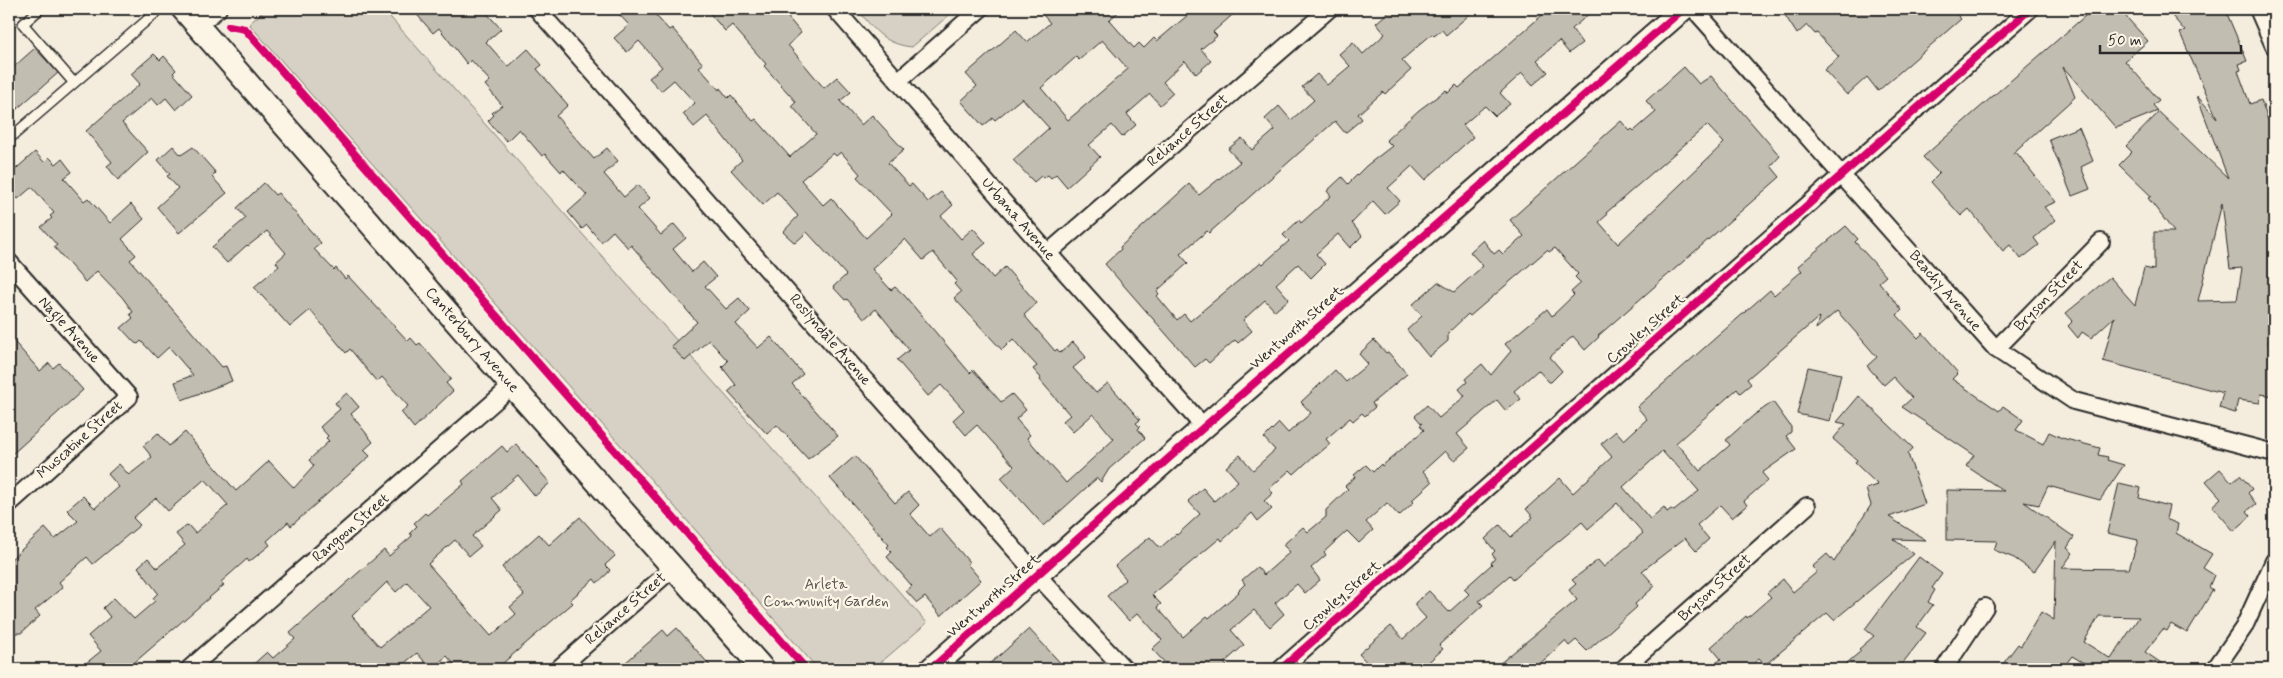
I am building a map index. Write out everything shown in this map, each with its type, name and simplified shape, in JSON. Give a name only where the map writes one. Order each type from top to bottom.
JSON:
[{"type":"street","name":"Canterbury Avenue","points":[[183,9],[762,669]]},
{"type":"street","points":[[198,25],[218,9]]},
{"type":"street","name":"Roslyndale Avenue","points":[[537,9],[1038,576],[1124,669]]},
{"type":"street","name":"Urbana Avenue","points":[[835,9],[1048,253],[1204,427]]},
{"type":"street","points":[[898,81],[980,9]]},
{"type":"street","name":"Reliance Street","points":[[1048,253],[1329,9]]},
{"type":"street","name":"Wentworth Street","points":[[931,669],[1204,427],[1684,9]]},
{"type":"street","name":"Beachy Avenue","points":[[1694,9],[1996,349],[2074,401],[2274,453]]},
{"type":"street","name":"Crowley Street","points":[[1281,669],[2030,9]]},
{"type":"street","points":[[2258,9],[2274,46]]},
{"type":"street","name":"Bryson Street","points":[[1996,349],[2101,242]]},
{"type":"street","name":"Nagle Avenue","points":[[9,262],[129,397]]},
{"type":"street","name":"Rangoon Street","points":[[190,669],[512,386]]},
{"type":"street","name":"Muscatine Street","points":[[9,504],[129,397]]},
{"type":"street","name":"Bryson Street","points":[[1623,669],[1807,506]]},
{"type":"street","points":[[2215,669],[2244,627],[2274,561]]},
{"type":"street","name":"Reliance Street","points":[[558,669],[673,568]]},
{"type":"street","points":[[1944,669],[1985,607]]},
{"type":"lane","points":[[40,9],[23,24],[74,83]]},
{"type":"lane","points":[[9,139],[160,9]]},
{"type":"green space","name":"Arleta Community Garden","points":[[266,9],[383,9],[927,623],[873,669],[818,669],[249,24]]},
{"type":"green space","points":[[857,9],[956,9],[912,47],[886,39],[874,29]]},
{"type":"building","points":[[412,9],[483,9],[501,29],[486,42],[508,67],[528,49],[542,65],[537,69],[568,105],[556,116],[594,159],[607,148],[618,161],[604,174],[624,197],[638,185],[650,198],[638,209],[661,235],[674,224],[686,238],[673,249],[692,272],[703,262],[716,277],[705,286],[726,309],[739,298],[750,311],[736,324],[758,348],[771,337],[803,374],[792,384],[838,436],[808,459],[777,425],[767,434],[728,392],[736,385],[722,367],[728,361],[709,340],[685,361],[671,346],[697,322],[631,245],[628,248],[613,231],[601,242],[587,225],[582,229],[568,212],[587,195],[563,169],[561,172],[545,154],[542,156],[519,129],[507,141],[497,132],[488,121],[494,115],[492,113],[502,105],[485,85],[490,81],[471,60],[467,64],[439,28],[433,33]]},
{"type":"building","points":[[614,9],[650,9],[669,30],[672,28],[703,64],[699,67],[719,90],[720,88],[728,98],[731,95],[753,121],[756,119],[790,157],[816,134],[792,106],[796,102],[764,66],[766,64],[732,25],[725,31],[706,9],[781,9],[801,33],[788,45],[824,88],[837,77],[851,92],[840,101],[861,125],[872,115],[904,150],[888,163],[909,186],[912,184],[928,202],[941,192],[953,205],[941,216],[961,239],[973,228],[986,243],[973,254],[993,278],[1005,267],[1037,303],[1024,315],[1055,351],[1057,349],[1060,353],[1073,342],[1086,357],[1073,368],[1096,393],[1108,383],[1140,420],[1136,423],[1145,438],[1109,469],[1101,482],[1097,478],[1044,526],[1001,478],[1014,466],[977,425],[966,435],[953,420],[964,410],[941,385],[928,396],[897,360],[909,350],[876,309],[864,319],[847,299],[845,300],[833,287],[846,275],[807,232],[795,243],[783,232],[798,216],[777,192],[763,205],[731,170],[742,160],[707,116],[694,127],[683,114],[695,103],[674,80],[661,91],[649,78],[662,67],[639,41],[627,52],[614,38],[629,25]],"holes":[[[841,152],[860,174],[857,177],[892,214],[866,238],[831,198],[823,205],[801,180],[833,153],[836,156]],[[905,239],[923,260],[933,252],[957,281],[954,284],[961,292],[954,298],[1002,350],[1013,339],[1037,366],[1033,369],[1041,378],[1040,380],[1070,415],[1063,421],[1073,432],[1093,414],[1114,439],[1066,483],[1027,438],[1030,435],[1016,419],[1026,410],[1012,394],[1001,402],[973,370],[970,373],[904,295],[895,287],[891,290],[872,269]]]},
{"type":"building","points":[[1038,9],[1122,9],[1109,20],[1134,48],[1139,43],[1144,48],[1154,38],[1157,41],[1195,9],[1239,9],[1213,32],[1217,36],[1201,49],[1211,61],[1196,74],[1185,61],[1163,82],[1173,93],[1160,105],[1150,94],[1127,114],[1136,125],[1122,137],[1112,125],[1089,145],[1100,157],[1067,187],[1056,174],[1051,178],[1048,175],[1043,178],[1041,176],[1034,182],[1013,160],[1049,128],[1022,98],[995,120],[993,118],[983,126],[961,101],[977,86],[966,74],[1016,30],[1027,42],[1050,23]],"holes":[[[1102,40],[1128,69],[1068,120],[1041,88],[1076,57],[1079,60]]]},
{"type":"building","points":[[1392,9],[1476,9],[1446,35],[1442,30],[1434,36],[1432,34],[1402,60],[1411,70],[1385,94],[1383,92],[1358,114],[1362,119],[1345,133],[1335,121],[1209,233],[1207,231],[1180,254],[1188,263],[1157,291],[1159,294],[1157,296],[1177,320],[1184,314],[1190,321],[1261,262],[1263,264],[1289,241],[1283,235],[1299,220],[1301,223],[1331,196],[1327,191],[1342,177],[1348,184],[1366,166],[1392,146],[1386,140],[1419,110],[1446,90],[1448,93],[1456,85],[1459,88],[1549,9],[1594,9],[1572,29],[1582,43],[1569,53],[1559,41],[1537,60],[1548,72],[1533,85],[1522,73],[1500,93],[1510,104],[1495,116],[1485,106],[1463,125],[1473,137],[1425,180],[1412,166],[1388,188],[1400,201],[1385,214],[1373,201],[1352,223],[1362,236],[1350,248],[1338,234],[1316,254],[1325,264],[1311,278],[1298,264],[1276,284],[1289,299],[1275,311],[1265,300],[1243,320],[1252,331],[1238,343],[1235,340],[1209,363],[1205,359],[1195,367],[1105,264],[1121,249],[1120,247],[1189,184],[1199,195],[1240,162],[1228,149],[1242,138],[1252,150],[1275,130],[1265,119],[1279,106],[1291,120],[1314,100],[1302,87],[1317,74],[1327,85],[1350,66],[1339,54],[1353,42],[1363,54],[1385,34],[1376,23]]},
{"type":"building","points":[[1781,9],[1952,9],[1961,19],[1878,91],[1867,77],[1847,95],[1824,70],[1839,57],[1807,25],[1797,34]]},
{"type":"building","points":[[2093,9],[2119,9],[2148,41],[2125,61],[2159,100],[2153,105],[2158,111],[2116,128],[2063,67],[2075,97],[2012,154],[2016,152],[2056,202],[2044,207],[2055,220],[2034,238],[2039,245],[2021,259],[2010,245],[2003,251],[1969,209],[1961,216],[1931,182],[1939,174],[1923,157]]},
{"type":"building","points":[[2166,9],[2225,9],[2247,61],[2239,64],[2241,70],[2238,71],[2250,104],[2261,100],[2274,137],[2274,315],[2268,344],[2274,345],[2274,396],[2261,394],[2260,403],[2238,400],[2235,413],[2219,408],[2223,393],[2103,361],[2114,317],[2091,338],[2082,332],[2078,338],[2068,326],[2073,321],[2066,313],[2110,277],[2135,305],[2144,268],[2154,270],[2154,232],[2174,232],[2148,198],[2151,196],[2119,165],[2132,152],[2126,146],[2159,112],[2228,178],[2197,96],[2217,118],[2180,33],[2185,31]],"holes":[[[2222,203],[2230,269],[2242,268],[2237,300],[2198,301]]]},
{"type":"building","points":[[35,48],[58,73],[9,116],[9,71]]},
{"type":"building","points":[[154,54],[160,60],[164,56],[176,70],[173,73],[192,95],[176,110],[166,98],[158,105],[152,98],[122,123],[148,152],[118,180],[107,166],[112,162],[86,131],[140,84],[131,74]]},
{"type":"building","points":[[1684,67],[1699,84],[1711,76],[1780,156],[1771,166],[1780,177],[1598,336],[1585,350],[1573,336],[1550,357],[1562,371],[1551,382],[1538,370],[1514,391],[1521,399],[1506,411],[1497,400],[1457,434],[1469,448],[1454,461],[1445,451],[1423,471],[1432,482],[1412,500],[1414,502],[1399,516],[1387,503],[1366,522],[1373,530],[1359,543],[1347,531],[1324,552],[1326,555],[1311,568],[1320,580],[1305,593],[1297,584],[1275,603],[1284,614],[1270,627],[1254,610],[1231,630],[1244,645],[1224,663],[1230,669],[1205,669],[1200,663],[1193,669],[1172,669],[1166,664],[1152,649],[1162,640],[1138,613],[1129,621],[1107,596],[1126,579],[1115,566],[1150,537],[1160,548],[1177,535],[1200,514],[1188,501],[1203,488],[1214,501],[1238,481],[1226,467],[1240,455],[1253,470],[1275,450],[1264,438],[1279,423],[1288,433],[1311,413],[1301,402],[1335,370],[1346,382],[1368,364],[1359,354],[1374,340],[1386,353],[1388,352],[1407,374],[1372,403],[1375,407],[1365,416],[1362,413],[1353,421],[1350,418],[1326,439],[1330,444],[1294,474],[1290,470],[1269,489],[1273,493],[1264,501],[1272,509],[1258,521],[1252,513],[1222,541],[1220,538],[1152,595],[1161,604],[1157,607],[1183,637],[1239,592],[1245,584],[1242,580],[1257,567],[1264,575],[1290,552],[1283,545],[1303,527],[1308,532],[1326,517],[1326,510],[1348,489],[1345,486],[1355,477],[1354,475],[1366,465],[1373,472],[1424,430],[1420,425],[1422,424],[1415,416],[1427,405],[1439,418],[1465,396],[1459,389],[1467,382],[1465,379],[1482,364],[1491,375],[1511,351],[1505,344],[1547,309],[1552,316],[1574,295],[1571,292],[1581,283],[1575,277],[1578,274],[1555,248],[1549,252],[1547,250],[1470,316],[1468,314],[1448,333],[1448,341],[1429,357],[1407,330],[1422,316],[1412,305],[1438,282],[1454,292],[1483,266],[1470,252],[1483,240],[1494,254],[1499,250],[1503,254],[1524,236],[1510,220],[1621,121],[1630,131],[1632,129],[1634,131],[1656,112],[1646,101]],"holes":[[[1707,125],[1724,143],[1618,244],[1599,222],[1607,215],[1606,213]]]},
{"type":"building","points":[[2079,127],[2093,161],[2081,167],[2090,189],[2072,196],[2049,139]]},
{"type":"building","points":[[173,146],[181,155],[193,147],[216,173],[212,177],[227,193],[179,233],[157,207],[178,188],[167,176],[170,174],[158,160]]},
{"type":"building","points":[[35,152],[44,162],[49,157],[56,164],[62,159],[72,172],[64,178],[84,201],[88,198],[110,223],[131,204],[144,219],[122,239],[136,255],[130,260],[222,367],[226,366],[232,381],[182,400],[175,382],[193,375],[169,347],[157,358],[141,341],[138,344],[135,343],[121,328],[133,318],[130,314],[133,312],[122,297],[97,271],[85,282],[54,247],[57,245],[41,227],[52,218],[50,216],[54,213],[32,187],[18,199],[9,189],[9,175]]},
{"type":"building","points":[[264,183],[275,195],[278,193],[321,243],[314,249],[334,270],[336,268],[345,279],[348,276],[408,341],[411,338],[417,345],[420,343],[451,379],[446,383],[453,391],[414,428],[401,412],[408,406],[382,377],[377,382],[350,349],[346,353],[310,310],[290,327],[254,287],[279,266],[276,262],[286,253],[267,231],[247,245],[227,263],[212,247],[246,218],[237,208]]},
{"type":"building","points":[[1846,226],[1858,239],[1855,242],[1886,276],[1879,282],[1902,310],[1897,315],[1918,338],[1923,333],[1958,373],[1952,379],[1999,411],[2003,406],[2023,420],[2016,430],[2043,444],[2049,432],[2062,438],[2100,448],[2098,455],[2108,457],[2107,460],[2124,465],[2100,500],[2048,486],[2039,505],[2024,502],[2074,537],[2067,548],[2073,553],[2062,568],[2129,569],[2138,540],[2107,533],[2119,483],[2141,488],[2139,498],[2169,506],[2166,519],[2178,524],[2176,533],[2212,554],[2203,568],[2214,575],[2209,587],[2213,590],[2187,633],[2171,624],[2167,631],[2163,629],[2145,652],[2170,669],[2094,669],[2072,656],[2062,669],[1999,669],[2018,644],[2021,646],[2041,612],[2054,620],[2056,541],[2034,572],[2014,558],[1994,550],[1997,541],[1947,540],[1947,490],[2004,491],[1966,466],[1974,455],[1902,407],[1912,398],[1893,377],[1884,385],[1867,366],[1877,357],[1837,311],[1816,329],[1819,317],[1747,379],[1751,384],[1740,393],[1737,389],[1676,443],[1700,471],[1730,445],[1726,440],[1754,415],[1773,402],[1791,427],[1791,432],[1786,436],[1796,449],[1762,473],[1768,480],[1744,501],[1747,505],[1732,518],[1720,505],[1697,525],[1709,539],[1696,551],[1685,538],[1642,571],[1655,586],[1635,604],[1637,607],[1587,651],[1576,640],[1569,646],[1565,641],[1534,669],[1493,669],[1577,600],[1569,590],[1576,584],[1572,580],[1598,560],[1604,567],[1643,533],[1617,503],[1588,529],[1582,522],[1513,579],[1510,575],[1479,601],[1483,605],[1439,645],[1443,649],[1421,669],[1373,669],[1359,654],[1391,626],[1403,639],[1426,618],[1415,606],[1415,603],[1429,591],[1449,612],[1469,594],[1464,589],[1492,564],[1495,558],[1492,554],[1495,551],[1485,539],[1500,525],[1511,537],[1533,517],[1526,509],[1560,478],[1573,493],[1612,457],[1601,444],[1616,431],[1624,440],[1647,419],[1637,407],[1770,290],[1774,295],[1802,271],[1798,266]],"holes":[[[1662,451],[1699,491],[1674,511],[1671,509],[1667,512],[1664,507],[1650,519],[1623,487]],[[2099,616],[2139,617],[2111,659],[2084,642]]]},
{"type":"building","points":[[9,336],[40,371],[49,363],[53,368],[59,363],[83,390],[9,457]]},
{"type":"building","points":[[1808,367],[1841,374],[1830,421],[1797,414]]},
{"type":"building","points":[[347,393],[359,407],[351,414],[373,442],[364,450],[370,456],[291,526],[288,522],[267,541],[270,545],[249,562],[247,559],[221,582],[224,585],[127,669],[79,669],[101,651],[88,636],[110,617],[103,608],[114,598],[134,619],[155,601],[153,598],[158,593],[138,567],[148,558],[157,568],[185,545],[176,534],[188,525],[195,533],[228,505],[205,479],[168,511],[156,498],[133,518],[140,525],[93,564],[87,557],[59,582],[63,587],[35,610],[40,616],[21,633],[9,633],[9,561],[45,528],[55,539],[78,521],[67,510],[83,496],[95,508],[119,487],[108,474],[119,464],[129,475],[152,457],[143,446],[158,433],[169,446],[185,432],[236,491],[269,461],[294,488],[314,466],[309,460],[329,441],[326,438],[328,436],[320,427],[340,409],[335,403]]},
{"type":"building","points":[[1859,396],[1913,448],[1908,454],[1925,504],[1889,517],[1926,540],[1893,539],[1914,554],[1834,620],[1827,613],[1765,665],[1759,659],[1747,669],[1709,669],[1721,659],[1711,647],[1771,597],[1767,593],[1783,579],[1793,592],[1817,572],[1812,567],[1827,554],[1834,562],[1871,505],[1866,489],[1878,485],[1855,463],[1857,460],[1833,439],[1846,424],[1837,422]]},
{"type":"building","points":[[516,444],[550,483],[535,496],[518,475],[492,498],[502,510],[472,536],[481,546],[469,556],[455,540],[428,564],[491,636],[516,614],[510,607],[524,595],[502,567],[539,534],[549,545],[580,517],[615,556],[605,565],[610,570],[608,573],[597,583],[594,579],[570,600],[573,603],[496,669],[458,669],[447,656],[431,669],[417,653],[397,669],[248,669],[267,652],[273,658],[295,639],[290,633],[384,550],[389,556],[412,536],[410,533],[417,526],[414,523],[425,513],[427,515],[464,484],[462,481],[502,446],[507,452]],"holes":[[[387,582],[396,592],[407,582],[429,606],[380,647],[352,616]]]},
{"type":"building","points":[[855,456],[895,503],[908,492],[919,505],[910,514],[930,537],[940,528],[969,562],[967,564],[981,580],[941,616],[925,597],[917,603],[906,591],[912,586],[887,557],[892,552],[887,547],[889,545],[830,478]]},
{"type":"building","points":[[2220,469],[2232,482],[2240,475],[2252,489],[2248,493],[2256,504],[2247,511],[2251,516],[2234,531],[2212,506],[2221,498],[2206,481]]},
{"type":"building","points":[[1919,557],[1942,574],[1932,588],[1935,590],[1928,602],[1933,605],[1917,627],[1926,633],[1898,669],[1840,669],[1861,651],[1859,649],[1874,636],[1865,629]]},
{"type":"building","points":[[677,628],[713,669],[618,669],[663,630],[668,636]]},
{"type":"building","points":[[1029,629],[1066,669],[983,669],[999,656]]},
{"type":"cycle path","points":[[931,669],[1204,427],[1683,9]]},
{"type":"cycle path","points":[[1281,669],[2030,9]]},
{"type":"cycle path","points":[[229,26],[245,29],[806,669]]}]
